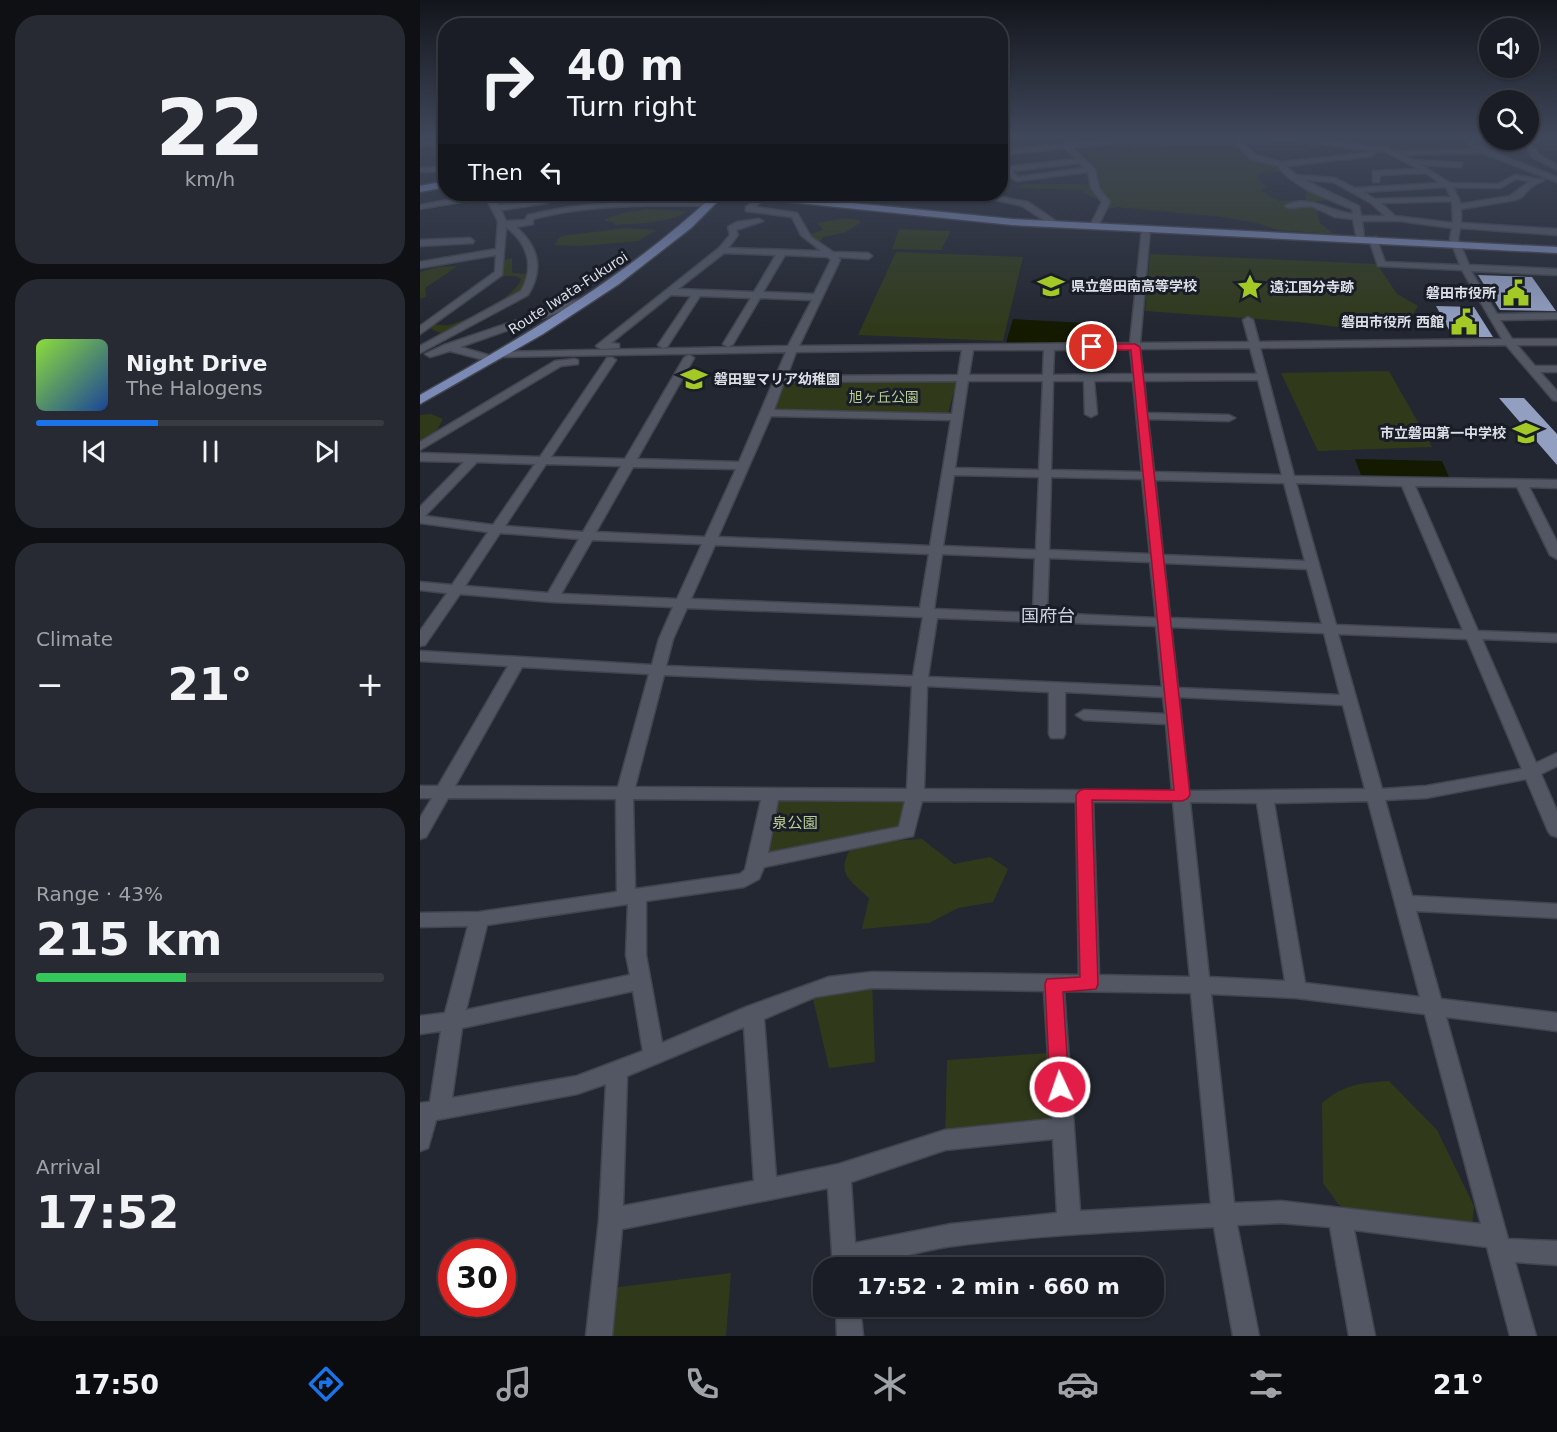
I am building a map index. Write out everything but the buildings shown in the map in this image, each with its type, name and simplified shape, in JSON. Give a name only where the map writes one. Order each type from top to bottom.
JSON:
[{"type":"main road","name":"Route Iwata-Fukuroi","points":[[420,400],[496,357],[644,261],[713,201]]},
{"type":"main road","points":[[851,201],[969,218],[1557,250]]},
{"type":"street","points":[[1008,200],[1025,204],[1056,224]]},
{"type":"street","points":[[1094,226],[1106,202],[1105,200]]},
{"type":"street","points":[[1339,200],[1356,208],[1360,238]]},
{"type":"street","points":[[1374,201],[1457,203],[1486,200]]},
{"type":"street","points":[[420,207],[457,201]]},
{"type":"street","points":[[420,350],[526,292],[534,277],[535,262],[532,249],[525,239],[506,223],[491,201]]},
{"type":"street","points":[[654,1054],[636,955],[623,815],[625,793],[666,639],[767,413],[792,349],[836,260],[809,240],[800,229],[798,219],[794,216],[749,209],[758,201]]},
{"type":"street","points":[[1374,201],[1392,218]]},
{"type":"street","points":[[506,223],[530,222],[531,217],[551,212],[647,202],[710,204]]},
{"type":"street","points":[[496,208],[543,203]]},
{"type":"street","points":[[1457,203],[1457,226],[1454,239],[1466,270],[1509,343],[1557,398]]},
{"type":"street","points":[[1289,206],[1312,204],[1338,214],[1357,217],[1557,232]]},
{"type":"street","points":[[759,221],[741,224],[731,229],[734,235],[722,250],[601,346],[728,344],[792,349]]},
{"type":"street","points":[[420,331],[495,278],[501,268],[501,251],[506,223]]},
{"type":"street","points":[[1490,227],[1498,246]]},
{"type":"street","points":[[1146,229],[1135,347],[1224,1216],[1246,1336]]},
{"type":"street","points":[[1373,239],[1381,264],[1466,270],[1557,272]]},
{"type":"street","points":[[420,243],[470,241]]},
{"type":"street","points":[[722,250],[868,256]]},
{"type":"street","points":[[420,265],[501,251]]},
{"type":"street","points":[[728,344],[755,294],[782,252]]},
{"type":"street","points":[[670,292],[816,297]]},
{"type":"street","points":[[663,345],[697,293]]},
{"type":"street","points":[[420,357],[588,299]]},
{"type":"street","points":[[1494,317],[1557,316]]},
{"type":"street","points":[[1248,320],[1289,479],[1523,1336]]},
{"type":"street","points":[[448,347],[496,357],[792,349],[1557,342]]},
{"type":"street","points":[[757,862],[907,832],[915,794],[920,681],[934,550],[968,347]]},
{"type":"street","points":[[1040,618],[1049,347]]},
{"type":"street","points":[[420,447],[559,363],[689,358],[792,349]]},
{"type":"street","points":[[552,598],[689,358]]},
{"type":"street","points":[[420,642],[611,360]]},
{"type":"street","points":[[1533,369],[1557,369]]},
{"type":"street","points":[[781,379],[1262,377]]},
{"type":"street","points":[[1089,378],[1091,414]]},
{"type":"street","points":[[767,413],[957,417]]},
{"type":"street","points":[[1142,416],[1229,418]]},
{"type":"street","points":[[420,457],[743,466]]},
{"type":"street","points":[[420,514],[473,459]]},
{"type":"street","points":[[948,471],[1407,483],[1557,484]]},
{"type":"street","points":[[1407,483],[1530,773],[1557,831]]},
{"type":"street","points":[[1522,484],[1557,555]]},
{"type":"street","points":[[420,519],[496,530],[588,536],[1313,565]]},
{"type":"street","points":[[420,586],[552,598],[683,604],[1557,638]]},
{"type":"street","points":[[420,656],[657,670],[1350,700]]},
{"type":"street","points":[[420,833],[517,663]]},
{"type":"street","points":[[1057,687],[1058,734]]},
{"type":"street","points":[[1084,715],[1173,719]]},
{"type":"street","points":[[420,792],[1265,797],[1376,795],[1426,792],[1530,773],[1557,759]]},
{"type":"street","points":[[420,920],[479,919],[744,880],[753,874],[757,862],[771,794]]},
{"type":"street","points":[[1084,795],[1089,984]]},
{"type":"street","points":[[1265,797],[1296,990]]},
{"type":"street","points":[[1405,903],[1557,911]]},
{"type":"street","points":[[420,1141],[479,919]]},
{"type":"street","points":[[429,1112],[577,1085],[617,1071],[753,1013],[829,985],[872,980],[1201,985],[1296,990],[1434,1005],[1557,1022]]},
{"type":"street","points":[[420,1025],[453,1021],[640,981]]},
{"type":"street","points":[[1054,984],[1069,1223]]},
{"type":"street","points":[[753,1013],[766,1190]]},
{"type":"street","points":[[599,1336],[611,1220],[617,1071]]},
{"type":"street","points":[[611,1220],[839,1175],[945,1140],[1062,1128]]},
{"type":"street","points":[[839,1175],[844,1257]]},
{"type":"street","points":[[865,1257],[951,1236],[1069,1223],[1281,1212],[1340,1216],[1557,1253]]},
{"type":"street","points":[[1340,1216],[1362,1336]]},
{"type":"street","points":[[849,1317],[850,1336]]},
{"type":"green space","points":[[1104,200],[1324,200],[1316,202],[1321,208],[1317,213],[1320,223],[1334,234],[1278,230],[1223,217],[1117,207],[1102,210]]},
{"type":"green space","points":[[648,209],[686,211],[673,218],[653,222],[615,225],[615,223],[603,220],[623,213]]},
{"type":"green space","points":[[845,218],[860,220],[860,223],[844,233],[823,237],[819,243],[808,235],[823,230],[817,223]]},
{"type":"green space","points":[[626,228],[657,230],[638,241],[581,246],[554,245],[561,236]]},
{"type":"green space","points":[[899,229],[951,231],[941,250],[892,249]]},
{"type":"green space","points":[[896,252],[1023,257],[1003,341],[858,335]]},
{"type":"green space","points":[[1150,254],[1377,264],[1397,294],[1418,306],[1409,323],[1353,329],[1299,322],[1145,311]]},
{"type":"green space","points":[[512,258],[512,273],[529,274],[526,292],[443,334],[429,328],[430,324],[449,325],[467,319],[510,293],[521,279],[515,276],[496,276],[505,260]]},
{"type":"green space","points":[[458,266],[425,288],[426,297],[420,299],[420,272],[438,267]]},
{"type":"green space","points":[[1389,371],[1432,447],[1318,451],[1281,373]]},
{"type":"green space","name":"旭ヶ丘公園","points":[[789,380],[956,382],[948,414],[945,415],[771,409],[784,382]]},
{"type":"green space","points":[[431,414],[443,419],[434,435],[420,444],[420,415]]},
{"type":"green space","name":"泉公園","points":[[771,794],[905,794],[907,832],[859,843],[922,839],[954,864],[990,857],[1008,869],[993,902],[958,908],[929,923],[862,929],[869,898],[849,879],[845,868],[845,862],[853,844],[757,862]]},
{"type":"green space","points":[[872,980],[875,1062],[829,1068],[811,990]]},
{"type":"green space","points":[[1049,1053],[1062,1128],[945,1140],[947,1060]]},
{"type":"green space","points":[[1389,1081],[1437,1130],[1474,1206],[1471,1234],[1360,1219],[1338,1204],[1323,1183],[1322,1103],[1346,1088]]},
{"type":"green space","points":[[731,1273],[726,1336],[599,1336],[604,1289]]},
{"type":"shaded area","points":[[1013,319],[1103,324],[1099,344],[1006,343]]},
{"type":"shaded area","points":[[1355,459],[1442,461],[1449,477],[1361,475]]},
{"type":"waterway","points":[[420,210],[474,201]]},
{"type":"place","name":"県立磐田南高等学校","points":[[1051,286]]},
{"type":"place","name":"遠江国分寺跡","points":[[1250,287]]},
{"type":"place","name":"磐田市役所","points":[[1516,293]]},
{"type":"place","name":"磐田市役所 西館","points":[[1464,322]]},
{"type":"place","name":"磐田聖マリア幼稚園","points":[[694,379]]},
{"type":"place","name":"市立磐田第一中学校","points":[[1526,433]]},
{"type":"district","name":"国府台","points":[[1048,615]]},
{"type":"route","points":[[1060,1087],[1054,984],[1089,984],[1084,795],[1182,795],[1135,347],[1092,347]]}]
